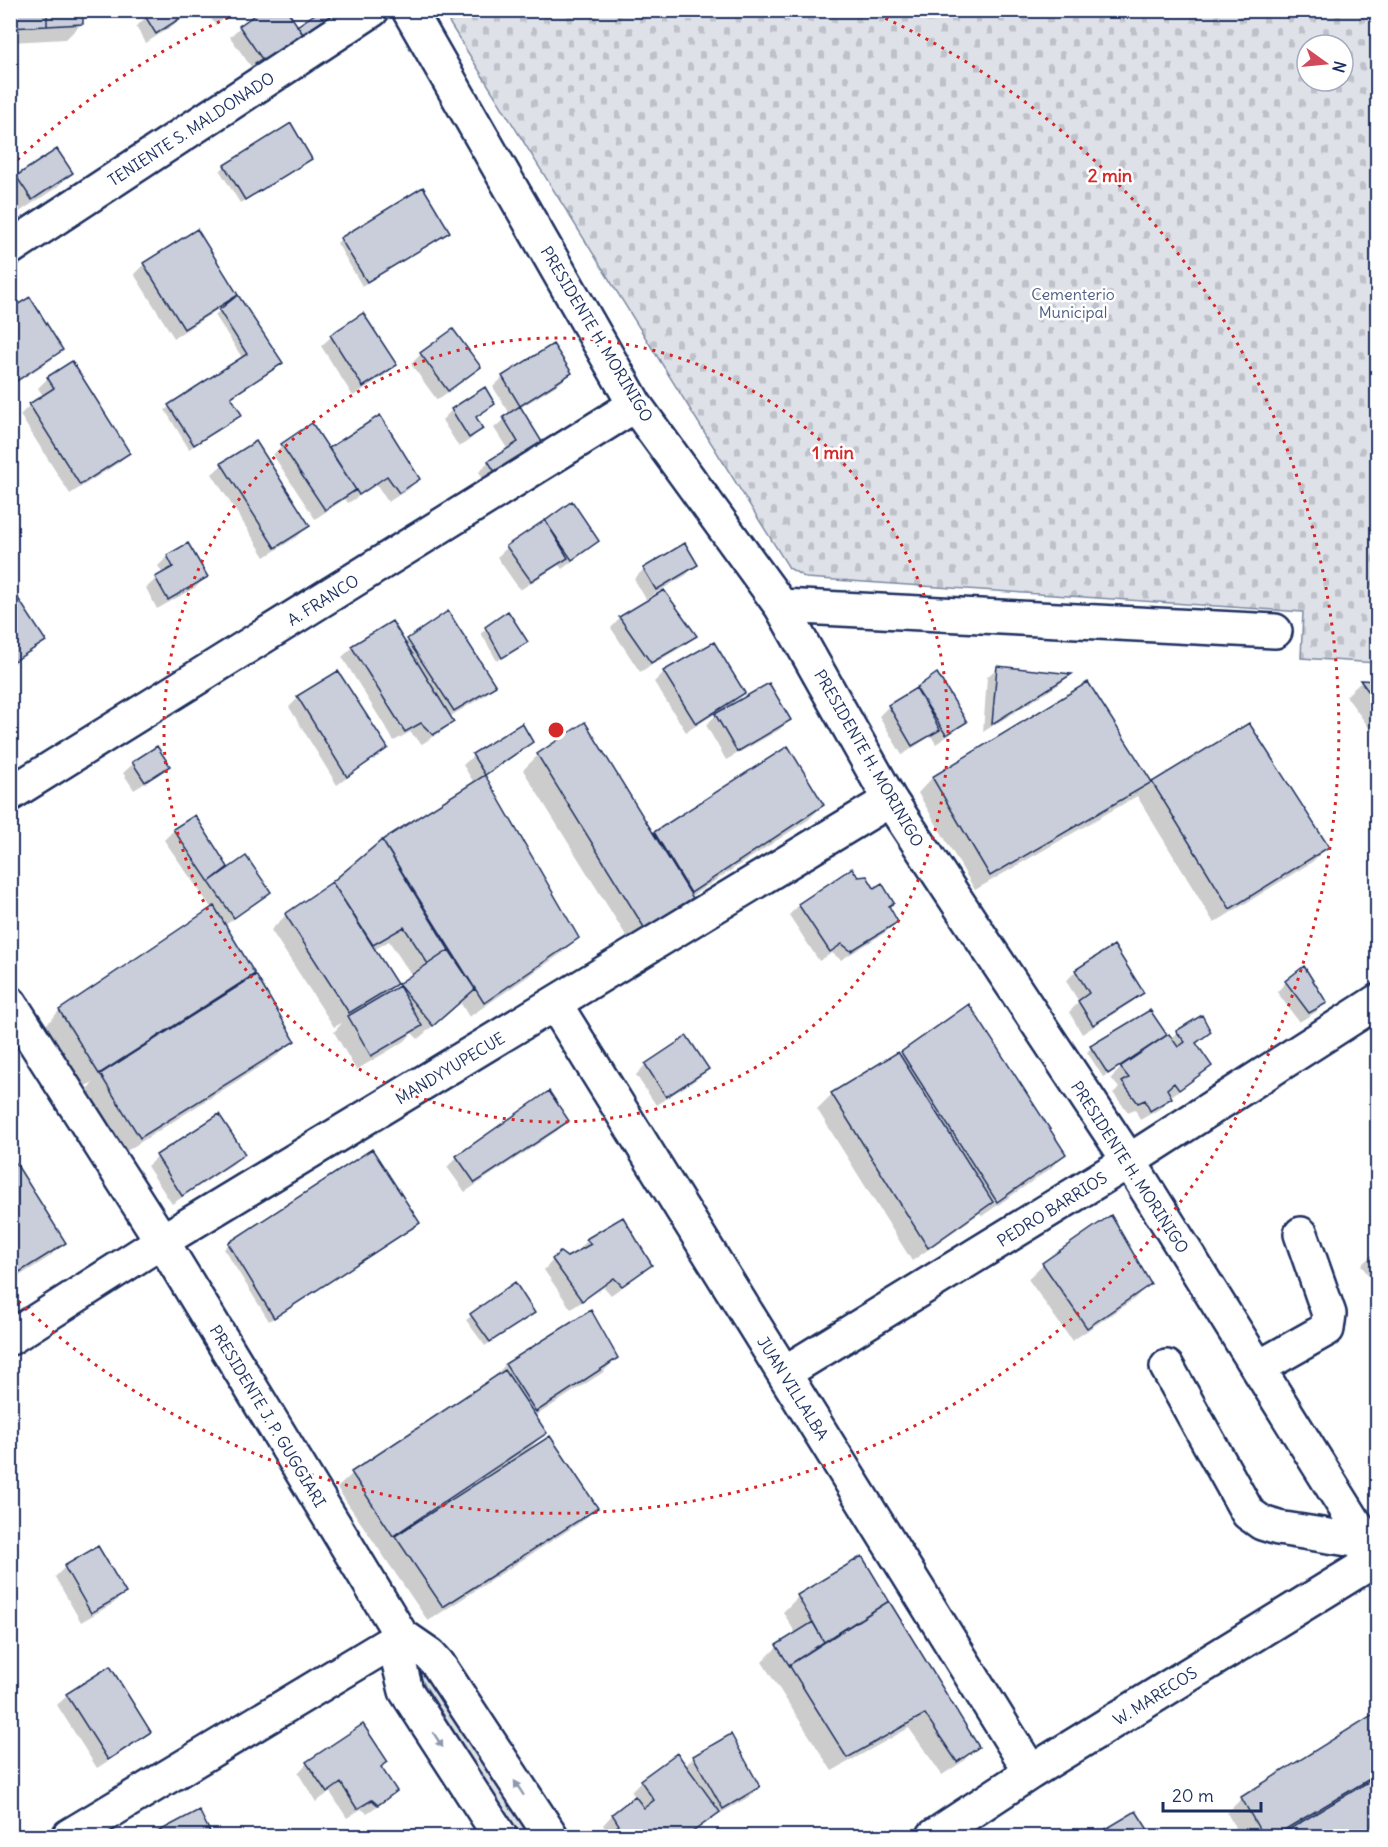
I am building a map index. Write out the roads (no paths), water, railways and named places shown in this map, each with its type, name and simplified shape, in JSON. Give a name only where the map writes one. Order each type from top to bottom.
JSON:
[{"type":"street","name":"TENIENTE S. MALDONADO","points":[[10,248],[372,10]]},
{"type":"street","name":"PRESIDENTE H. MORINIGO","points":[[409,10],[635,405],[781,606],[890,800],[1129,1161],[1375,1555]]},
{"type":"street","name":"A. FRANCO","points":[[10,794],[635,405]]},
{"type":"street","points":[[781,606],[1275,631]]},
{"type":"street","name":"MANDYYUPECUE","points":[[10,1338],[162,1241],[890,800]]},
{"type":"street","name":"PEDRO BARRIOS","points":[[784,1373],[1129,1161],[1377,1001]]},
{"type":"street","name":"PRESIDENTE J. P. GUGGIARI","points":[[10,1003],[162,1241],[401,1635]]},
{"type":"street","name":"JUAN VILLALBA","points":[[555,1004],[1031,1772]]},
{"type":"street","points":[[1258,1368],[1327,1329],[1329,1314],[1301,1234]]},
{"type":"street","points":[[1167,1367],[1248,1513],[1262,1523],[1375,1555]]},
{"type":"street","name":"W. MARECOS","points":[[934,1836],[1031,1772],[1375,1555]]},
{"type":"street","points":[[69,1836],[401,1635]]},
{"type":"street","points":[[401,1635],[399,1663],[406,1691],[500,1836]]},
{"type":"street","points":[[401,1635],[430,1655],[438,1664],[551,1836]]},
{"type":"park label","name":"Cementerio Municipal","points":[[1073,303]]}]
